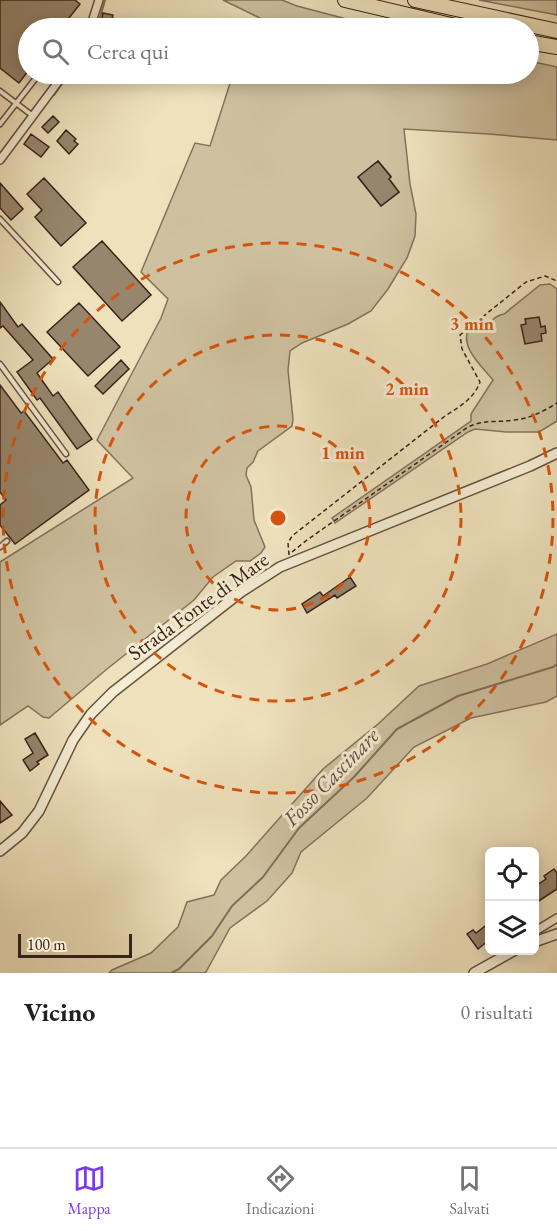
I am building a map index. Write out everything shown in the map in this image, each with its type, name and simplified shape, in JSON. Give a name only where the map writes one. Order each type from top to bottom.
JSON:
[{"type":"highway","points":[[345,0],[422,18]]},
{"type":"highway","points":[[415,0],[498,18]]},
{"type":"highway","points":[[539,26],[557,30]]},
{"type":"highway","points":[[539,44],[557,47]]},
{"type":"street","points":[[93,18],[99,0]]},
{"type":"street","points":[[0,160],[57,84]]},
{"type":"street","name":"Strada Fonte di Mare","points":[[0,851],[22,833],[39,812],[73,740],[91,714],[113,692],[240,592],[280,567],[520,471],[557,453]]},
{"type":"street","points":[[539,929],[557,918]]},
{"type":"street","points":[[539,940],[557,934]]},
{"type":"street","points":[[474,973],[508,955]]},
{"type":"lane","points":[[0,124],[31,84]]},
{"type":"lane","points":[[0,91],[33,116]]},
{"type":"lane","points":[[0,219],[58,282]]},
{"type":"lane","points":[[0,364],[66,454]]},
{"type":"lane","points":[[0,547],[7,541]]},
{"type":"path","points":[[557,280],[545,276],[526,282],[460,335],[462,349],[480,382],[476,393],[292,536],[288,543],[289,555],[468,427],[479,422],[528,417],[557,403]]},
{"type":"shaded area","points":[[223,0],[282,0],[343,18],[260,18]]},
{"type":"shaded area","points":[[479,0],[557,0],[557,15]]},
{"type":"shaded area","points":[[539,63],[557,67],[557,140],[404,129],[416,214],[415,236],[407,258],[371,311],[348,324],[302,343],[290,351],[288,370],[292,426],[258,451],[247,468],[246,475],[251,487],[254,520],[265,547],[261,553],[250,561],[236,561],[213,577],[194,600],[49,718],[43,717],[28,706],[0,725],[0,562],[133,478],[97,440],[161,318],[168,299],[141,272],[195,143],[210,146],[230,84],[539,84]],"holes":[[[378,161],[391,176],[389,179],[399,192],[381,206],[358,177]]]},
{"type":"shaded area","points":[[550,284],[557,289],[557,421],[539,432],[475,429],[468,432],[335,523],[332,518],[471,421],[471,414],[493,380],[469,349],[467,334],[469,327],[488,323],[504,314],[540,285]]},
{"type":"shaded area","points":[[557,634],[557,696],[546,702],[471,718],[414,747],[367,798],[301,852],[292,873],[267,901],[230,928],[206,972],[109,973],[151,953],[178,927],[187,902],[214,895],[221,880],[246,856],[323,769],[378,724],[419,686],[487,664]]},
{"type":"building","points":[[0,0],[75,0],[80,4],[69,18],[18,18],[18,82],[0,68]]},
{"type":"building","points":[[103,13],[113,15],[112,18],[102,18]]},
{"type":"building","points":[[53,116],[59,122],[48,133],[42,127]]},
{"type":"building","points":[[66,130],[78,144],[69,154],[57,141]]},
{"type":"building","points":[[31,134],[49,147],[41,157],[24,144]]},
{"type":"building","points":[[378,161],[399,192],[381,206],[358,177]]},
{"type":"building","points":[[44,178],[86,223],[61,246],[35,217],[42,210],[27,194]]},
{"type":"building","points":[[0,183],[23,209],[11,220],[0,208]]},
{"type":"building","points":[[102,241],[151,295],[122,321],[73,267]]},
{"type":"building","points":[[0,302],[18,327],[22,324],[53,359],[37,373],[53,396],[58,392],[92,439],[77,449],[40,398],[37,400],[17,372],[33,360],[3,326],[0,328]]},
{"type":"building","points":[[79,303],[120,347],[88,376],[47,332]]},
{"type":"building","points":[[539,317],[541,327],[545,326],[546,333],[541,334],[542,341],[525,344],[521,325],[526,324],[525,319]]},
{"type":"building","points":[[121,360],[129,369],[103,394],[95,386]]},
{"type":"building","points":[[0,385],[21,413],[24,411],[63,463],[67,460],[89,490],[15,544],[0,525],[0,505],[6,500],[0,492]]},
{"type":"building","points":[[350,577],[356,586],[337,598],[335,595],[307,613],[302,604],[320,592],[323,596]]},
{"type":"building","points":[[35,733],[48,755],[37,762],[39,764],[30,771],[23,760],[33,753],[25,739]]},
{"type":"building","points":[[0,801],[12,815],[0,823]]},
{"type":"building","points":[[554,869],[557,873],[557,889],[539,901],[539,884],[546,879],[544,876]]},
{"type":"building","points":[[485,926],[485,943],[478,949],[467,934],[473,930],[476,933]]},
{"type":"waterway","points":[[100,18],[105,0]]},
{"type":"waterway","points":[[54,95],[62,84]]},
{"type":"waterway","name":"Fosso Cascinare","points":[[171,973],[179,969],[212,936],[232,906],[263,877],[299,828],[354,777],[397,729],[458,696],[557,664]]}]
